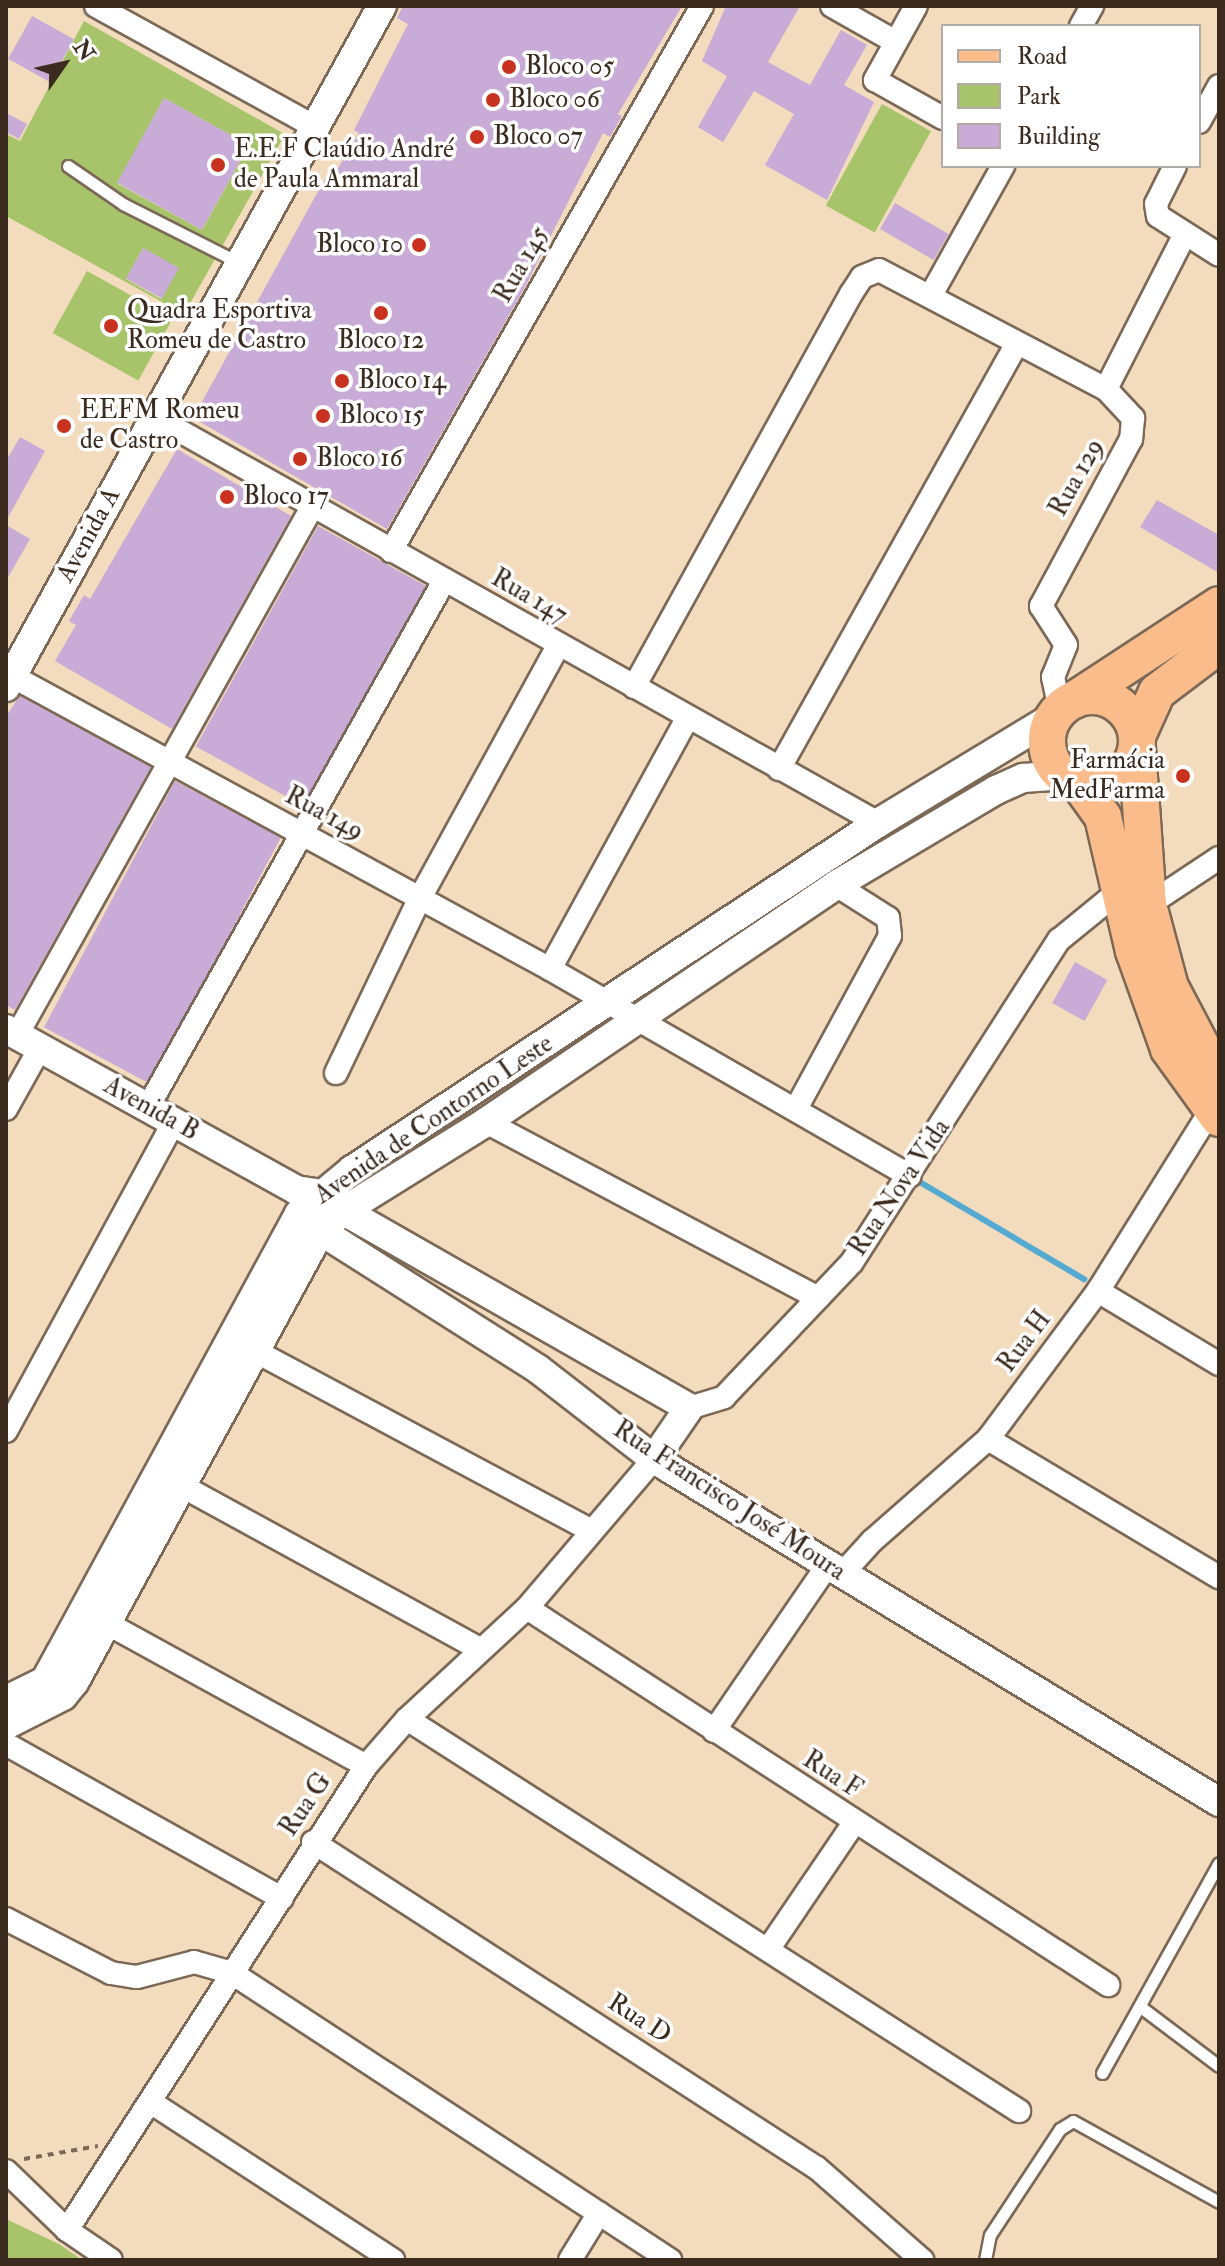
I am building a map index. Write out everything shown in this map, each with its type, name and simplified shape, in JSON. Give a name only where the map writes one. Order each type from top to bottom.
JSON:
[{"type":"main road","name":"Avenida de Contorno Leste","points":[[1063,708],[1219,605]]},
{"type":"main road","points":[[1071,780],[1095,786],[1123,774],[1157,692],[1219,645]]},
{"type":"main road","points":[[1133,898],[1103,817],[1048,748],[1063,708],[1110,700],[1122,708],[1137,742],[1133,898],[1150,1004],[1169,1049],[1216,1103]]},
{"type":"street","points":[[96,6],[315,127]]},
{"type":"street","name":"Avenida A","points":[[9,682],[238,262],[382,6]]},
{"type":"street","name":"Rua 145","points":[[391,551],[702,6]]},
{"type":"street","points":[[832,6],[896,42]]},
{"type":"street","points":[[916,6],[875,80],[941,117]]},
{"type":"street","points":[[1082,24],[1092,6]]},
{"type":"street","points":[[1201,118],[1219,86]]},
{"type":"street","points":[[931,295],[1002,168]]},
{"type":"street","points":[[1174,168],[1156,204],[1158,216],[1184,236],[1219,255]]},
{"type":"street","points":[[634,687],[862,277],[879,270],[1106,389],[1184,236]]},
{"type":"street","points":[[779,769],[1017,344]]},
{"type":"street","name":"Rua 129","points":[[1063,708],[1052,686],[1065,637],[1041,606],[1131,439],[1133,418],[1106,389]]},
{"type":"street","name":"Rua 147","points":[[155,417],[311,509],[878,823]]},
{"type":"street","points":[[6,1109],[21,1037],[311,509]]},
{"type":"street","points":[[148,1107],[304,835],[444,581]]},
{"type":"street","points":[[336,1073],[420,898],[558,646]]},
{"type":"street","name":"Rua 149","points":[[9,682],[170,763],[550,969],[637,1021],[797,1107],[910,1176]]},
{"type":"street","name":"Avenida de Contorno Leste","points":[[6,1725],[22,1695],[45,1681],[314,1203],[878,823],[1063,708]]},
{"type":"street","points":[[550,969],[688,717]]},
{"type":"street","name":"Avenida de Contorno Leste","points":[[314,1203],[486,1122],[836,885],[996,790],[1023,778],[1071,780]]},
{"type":"street","name":"Rua Nova Vida","points":[[689,1408],[724,1397],[852,1262],[1059,940],[1133,898],[1219,858]]},
{"type":"street","points":[[797,1107],[890,936],[888,918],[836,885]]},
{"type":"street","name":"Avenida B","points":[[21,1037],[314,1203]]},
{"type":"street","name":"Rua H","points":[[714,1731],[834,1570],[872,1541],[988,1439],[1098,1291],[1216,1103]]},
{"type":"street","points":[[6,1431],[174,1122]]},
{"type":"street","points":[[486,1122],[818,1298]]},
{"type":"street","name":"Rua Francisco José Moura","points":[[314,1203],[319,1234],[538,1369],[654,1459],[1219,1802]]},
{"type":"street","name":"Rua Francisco José Moura","points":[[314,1203],[689,1408]]},
{"type":"street","name":"Avenida de Contorno Leste","points":[[22,1695],[75,1681],[319,1234]]},
{"type":"street","points":[[1098,1291],[1219,1364]]},
{"type":"street","points":[[255,1351],[592,1531]]},
{"type":"street","points":[[654,1459],[689,1408]]},
{"type":"street","points":[[988,1439],[1219,1577]]},
{"type":"street","name":"Rua G","points":[[67,2230],[282,1898],[313,1842],[366,1766],[407,1719],[527,1608],[654,1459]]},
{"type":"street","points":[[182,1486],[481,1650]]},
{"type":"street","name":"Rua F","points":[[527,1608],[1108,1985]]},
{"type":"street","points":[[108,1624],[366,1766]]},
{"type":"street","points":[[407,1719],[769,1948],[1019,2111]]},
{"type":"street","points":[[6,1744],[282,1898]]},
{"type":"street","points":[[769,1948],[854,1823]]},
{"type":"street","name":"Rua D","points":[[313,1842],[817,2168],[922,2260]]},
{"type":"street","points":[[6,1919],[111,1973],[137,1977],[194,1962],[232,1973],[670,2260]]},
{"type":"street","points":[[152,2103],[393,2260]]},
{"type":"street","points":[[14,2165],[67,2230],[111,2260]]},
{"type":"street","points":[[570,2260],[599,2213]]},
{"type":"lane","points":[[68,166],[123,204],[238,262]]},
{"type":"lane","points":[[1102,2073],[1142,2008],[1219,1863]]},
{"type":"lane","points":[[1142,2008],[1219,2066]]},
{"type":"lane","points":[[985,2260],[990,2235],[1060,2129],[1073,2121],[1219,2202]]},
{"type":"path","points":[[14,2165],[128,2140]]},
{"type":"green space","points":[[84,21],[281,132],[283,138],[184,314],[6,216],[6,134],[20,141]],"holes":[[[164,98],[249,145],[202,230],[118,184]],[[143,248],[178,268],[161,299],[126,279]]]},
{"type":"green space","points":[[882,104],[931,131],[875,233],[826,205]]},
{"type":"green space","name":"Quadra Esportiva Romeu de Castro","points":[[87,271],[173,319],[138,381],[53,333]]},
{"type":"green space","points":[[6,2219],[59,2244],[82,2260],[6,2260]]},
{"type":"building","points":[[403,6],[682,6],[618,114],[622,116],[610,137],[603,133],[524,289],[387,529],[193,418],[326,177],[331,180],[359,133],[354,130],[408,24],[397,18]]},
{"type":"building","points":[[726,6],[800,6],[768,62],[810,85],[841,30],[867,45],[844,85],[874,102],[827,200],[765,165],[794,114],[754,91],[723,142],[698,127],[727,76],[702,61]]},
{"type":"building","points":[[32,16],[74,39],[50,82],[8,59]]},
{"type":"building","name":"E.E.F Claúdio André de Paula Ammaral","points":[[164,98],[249,145],[202,230],[117,183]]},
{"type":"building","points":[[6,113],[27,124],[19,139],[6,132]]},
{"type":"building","points":[[895,203],[949,234],[934,260],[880,229]]},
{"type":"building","points":[[143,248],[179,268],[162,298],[126,279]]},
{"type":"building","points":[[20,437],[45,451],[6,521],[6,461]]},
{"type":"building","points":[[177,449],[291,516],[172,729],[55,661],[76,625],[69,621],[84,595],[90,599]]},
{"type":"building","points":[[1157,500],[1219,535],[1219,573],[1140,527]]},
{"type":"building","points":[[6,525],[30,539],[6,581]]},
{"type":"building","points":[[318,526],[426,586],[303,806],[196,746]]},
{"type":"building","points":[[20,696],[151,767],[15,1010],[6,1005],[6,716]]},
{"type":"building","points":[[175,781],[281,837],[150,1084],[44,1027]]},
{"type":"building","points":[[1075,962],[1107,980],[1085,1021],[1052,1003]]},
{"type":"waterway","points":[[913,1178],[1084,1279]]},
{"type":"place","name":"Bloco 05","points":[[509,67]]},
{"type":"place","name":"Bloco 06","points":[[493,100]]},
{"type":"place","name":"Bloco 07","points":[[477,137]]},
{"type":"place","name":"E.E.F Claúdio André de Paula Ammaral","points":[[218,165]]},
{"type":"place","name":"Bloco 10","points":[[419,245]]},
{"type":"place","name":"Bloco 12","points":[[381,313]]},
{"type":"place","name":"Quadra Esportiva Romeu de Castro","points":[[111,326]]},
{"type":"place","name":"Bloco 14","points":[[342,381]]},
{"type":"place","name":"Bloco 15","points":[[323,416]]},
{"type":"place","name":"EEFM Romeu de Castro","points":[[64,426]]},
{"type":"place","name":"Bloco 16","points":[[300,459]]},
{"type":"place","name":"Bloco 17","points":[[227,497]]},
{"type":"place","name":"Farmácia MedFarma","points":[[1183,776]]}]
